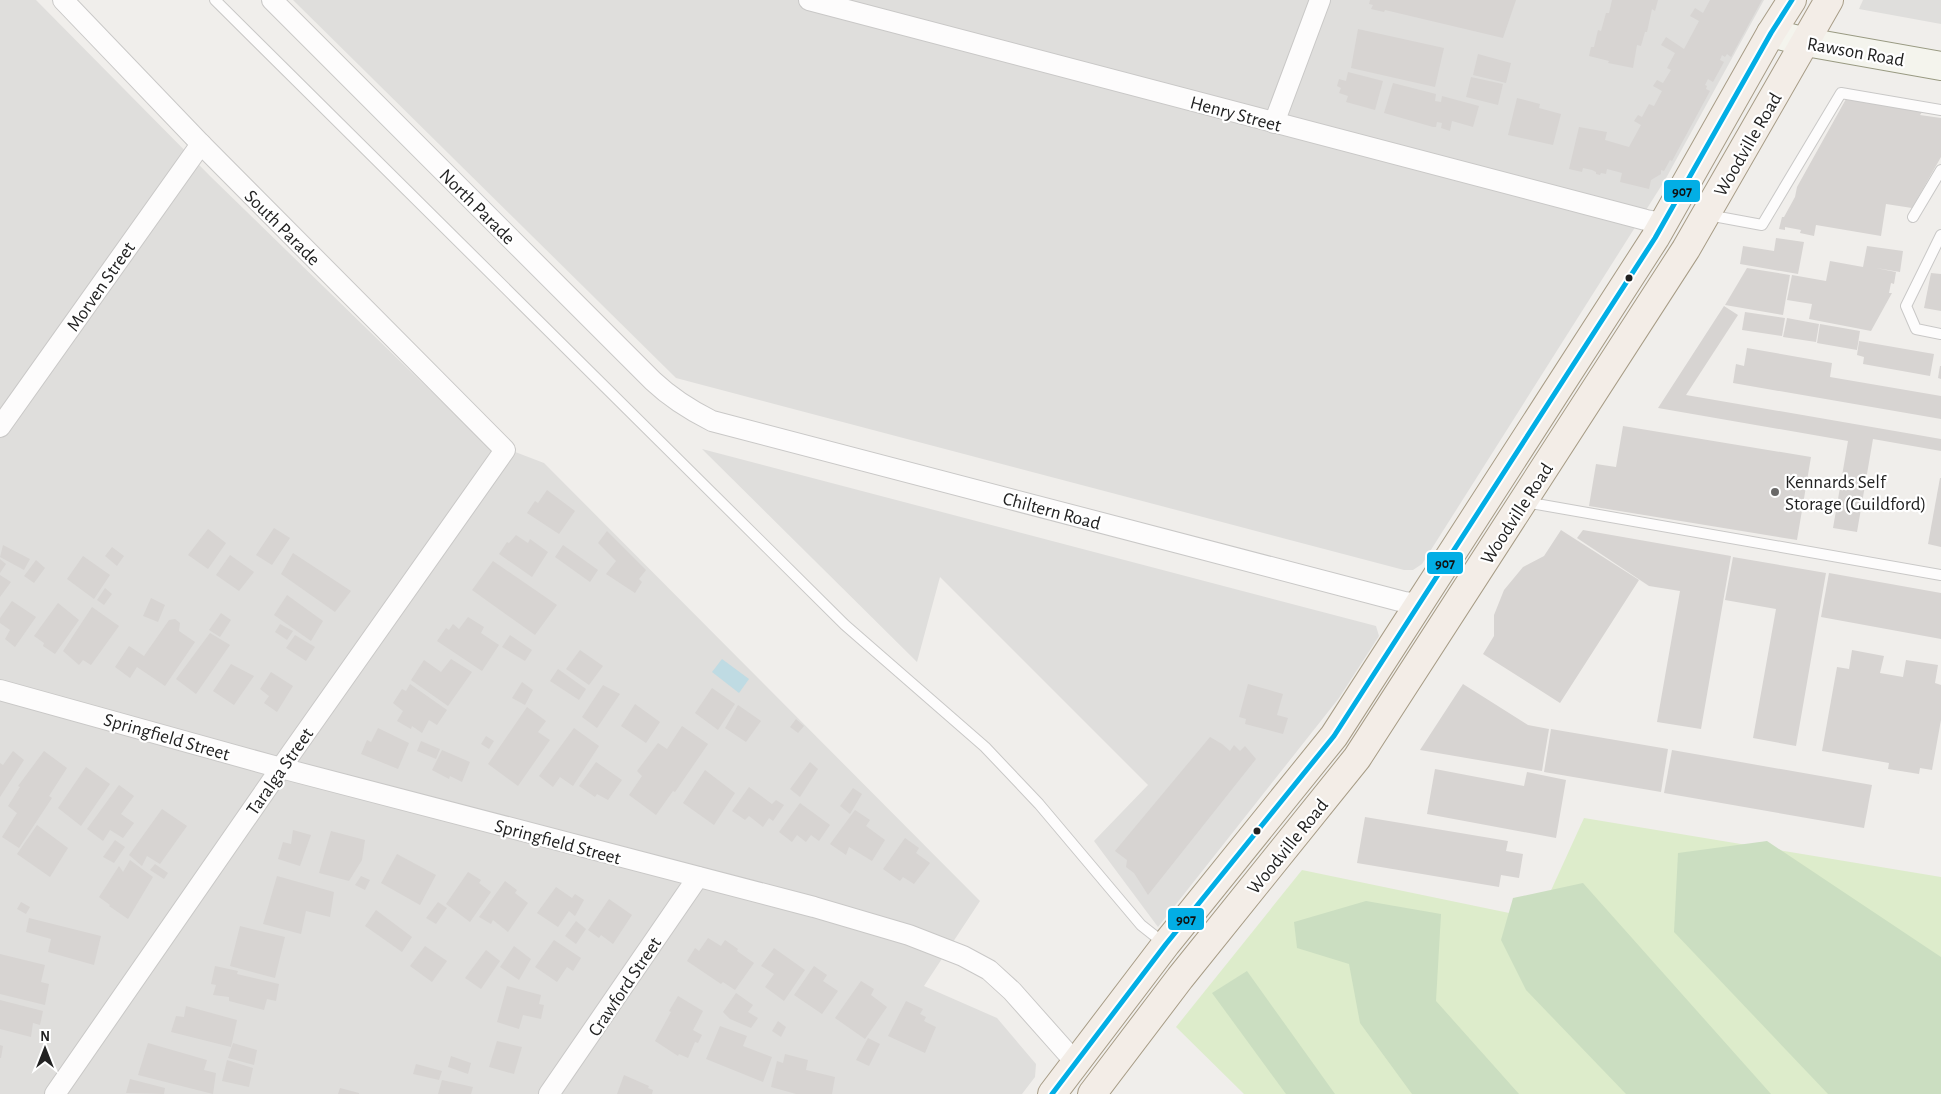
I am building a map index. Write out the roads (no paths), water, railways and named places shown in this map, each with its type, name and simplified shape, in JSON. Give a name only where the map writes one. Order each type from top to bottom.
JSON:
[{"type":"main road","name":"Woodville Road","points":[[1052,1094],[1159,953],[1334,736],[1664,223],[1771,33],[1792,0]]},
{"type":"main road","name":"Woodville Road","points":[[1092,1094],[1180,978],[1357,758],[1686,249],[1829,0]]},
{"type":"main road","name":"Rawson Road","points":[[1771,33],[1806,42],[1941,66]]},
{"type":"street","name":"South Parade","points":[[64,0],[201,144],[506,450]]},
{"type":"street","name":"North Parade","points":[[272,0],[666,394],[688,408]]},
{"type":"street","name":"Henry Street","points":[[809,0],[860,6],[1274,123],[1637,218],[1664,223]]},
{"type":"street","points":[[1274,123],[1320,0]]},
{"type":"street","name":"Morven Street","points":[[0,427],[201,144]]},
{"type":"street","name":"Chiltern Road","points":[[688,408],[712,421],[1404,602],[1419,604]]},
{"type":"street","name":"Taralga Street","points":[[55,1094],[281,768],[506,450]]},
{"type":"street","name":"Springfield Street","points":[[0,690],[281,768],[878,925],[963,956],[989,970],[1012,991],[1076,1063]]},
{"type":"street","name":"Crawford Street","points":[[549,1094],[698,877]]},
{"type":"lane","points":[[215,0],[845,625],[984,747],[1039,804],[1141,925],[1159,953]]},
{"type":"lane","points":[[1706,214],[1762,225],[1841,93],[1941,110]]},
{"type":"lane","points":[[1913,217],[1941,170]]},
{"type":"lane","points":[[1941,235],[1906,306],[1916,329],[1941,334]]},
{"type":"lane","points":[[1524,502],[1941,576]]},
{"type":"water","points":[[722,659],[749,679],[739,693],[712,672]]},
{"type":"place","name":"Kennards Self Storage (Guildford)","points":[[1775,492]]}]
